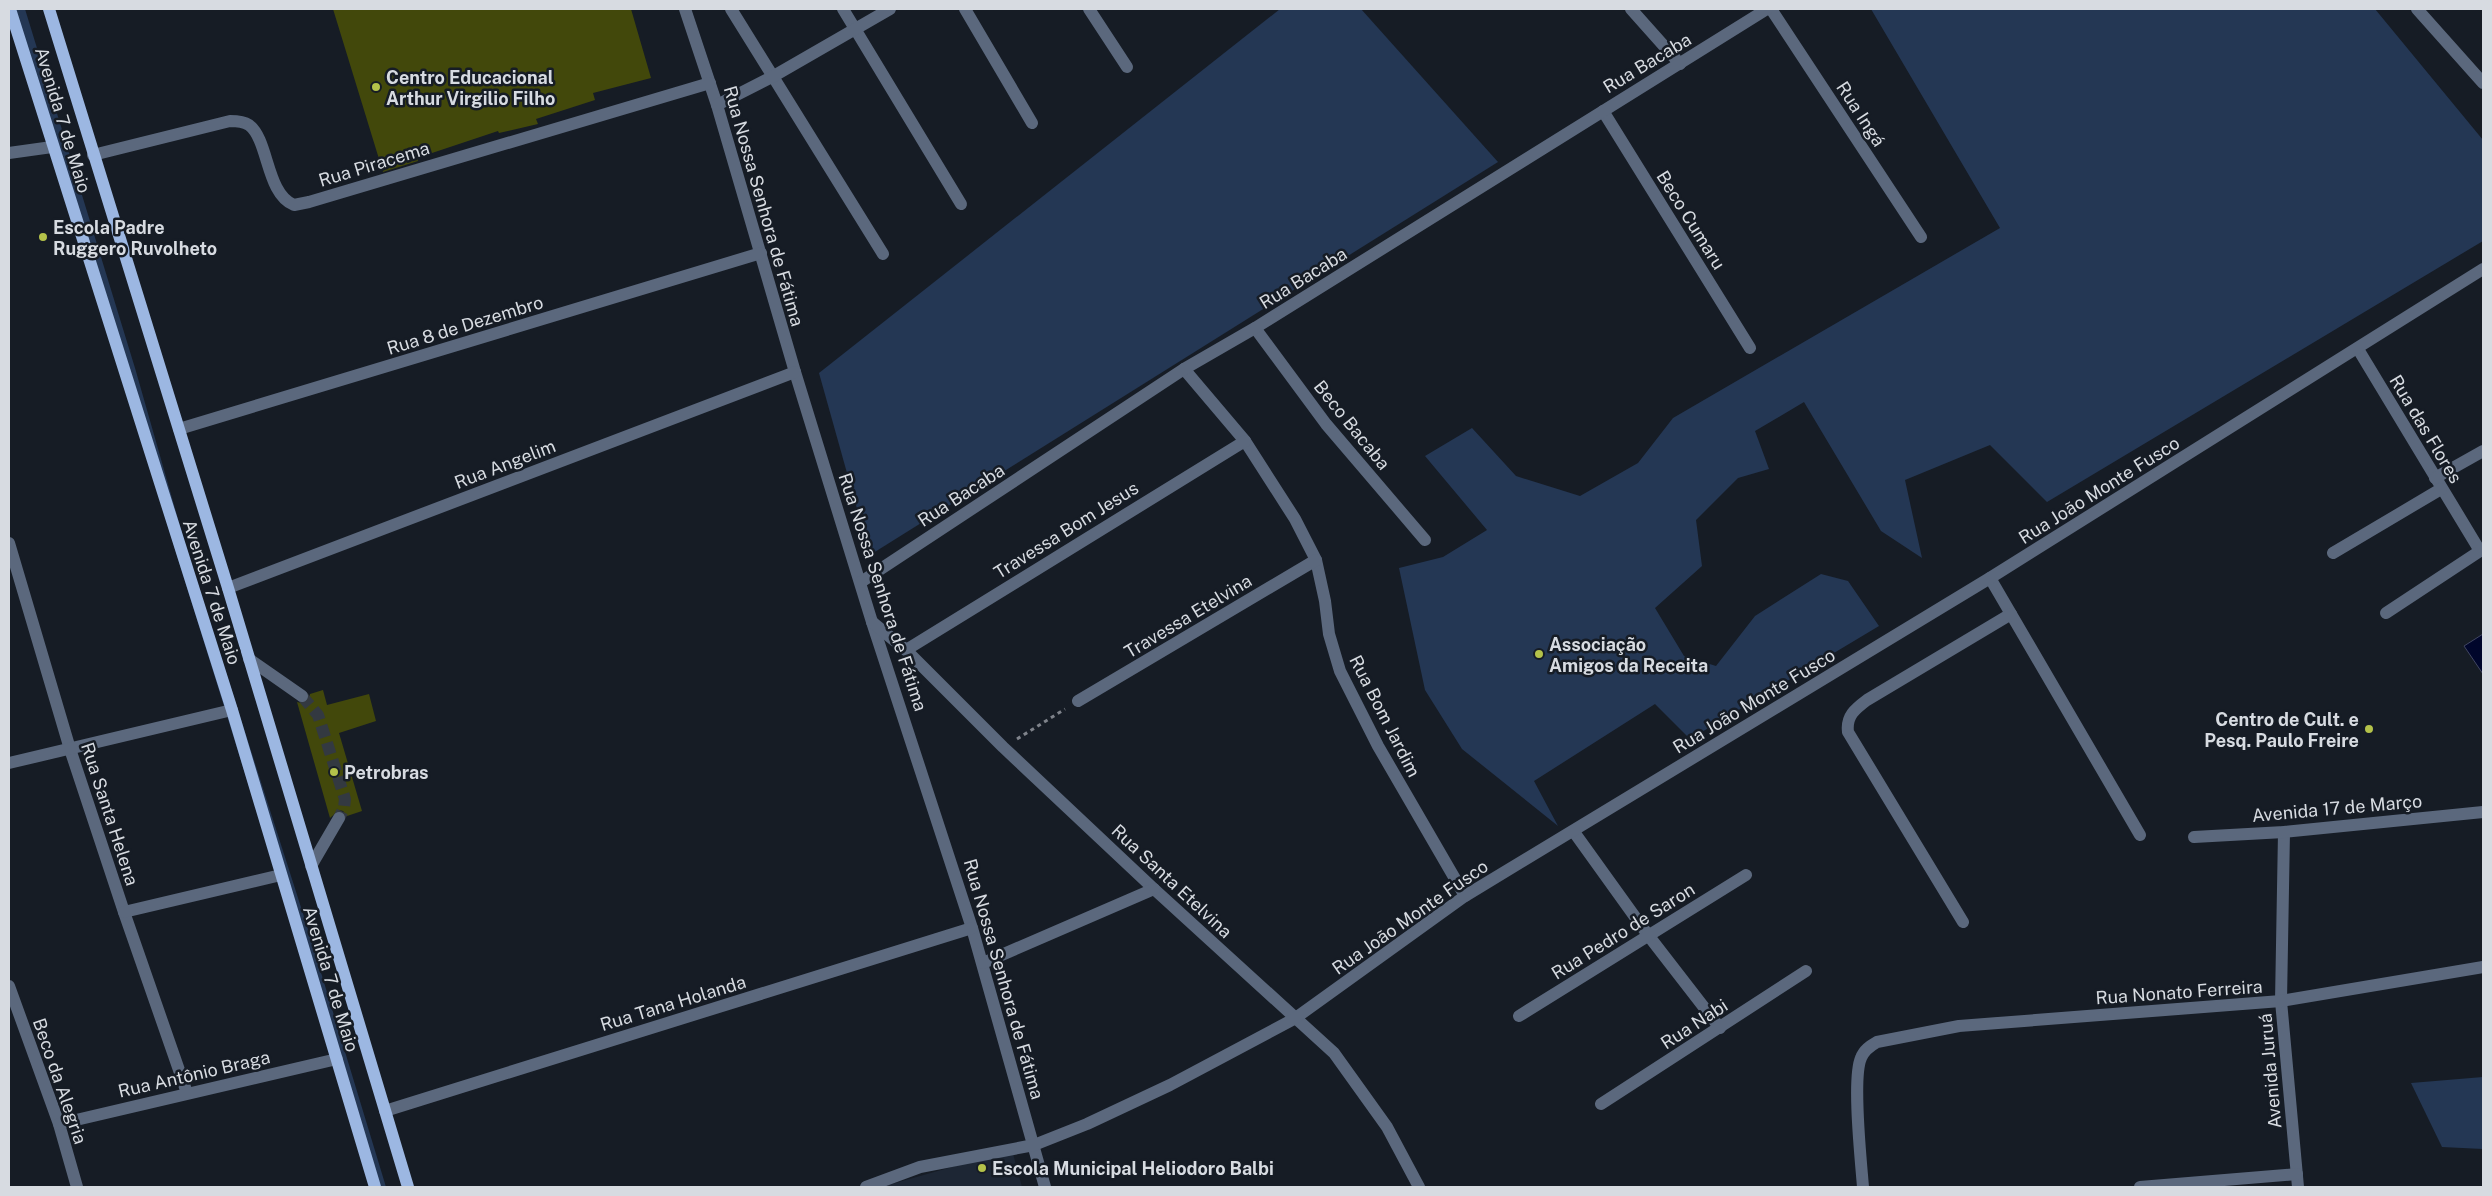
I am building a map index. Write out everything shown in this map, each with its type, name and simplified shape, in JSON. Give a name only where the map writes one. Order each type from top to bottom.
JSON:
[{"type":"main road","name":"Avenida 7 de Maio","points":[[10,9],[52,147],[232,710],[375,1187]]},
{"type":"main road","name":"Avenida 7 de Maio","points":[[49,9],[228,588],[408,1187]]},
{"type":"street","name":"Rua Nossa Senhora de Fátima","points":[[685,9],[710,83],[795,372],[872,622],[983,963],[1045,1187]]},
{"type":"street","points":[[731,9],[883,254]]},
{"type":"street","points":[[843,9],[961,204]]},
{"type":"street","points":[[716,104],[772,77],[890,9]]},
{"type":"street","points":[[965,9],[1032,123]]},
{"type":"street","points":[[1089,9],[1127,66]]},
{"type":"street","points":[[1631,9],[1680,64]]},
{"type":"street","name":"Rua Bacaba","points":[[861,582],[1184,369],[1255,328],[1603,110],[1769,9]]},
{"type":"street","name":"Rua Ingá","points":[[1769,9],[1921,238]]},
{"type":"street","points":[[2417,9],[2483,83]]},
{"type":"street","name":"Rua Piracema","points":[[93,155],[230,121],[243,122],[254,129],[281,196],[294,205],[710,83]]},
{"type":"street","name":"Beco Cumaru","points":[[1603,110],[1750,348]]},
{"type":"street","points":[[9,153],[52,147]]},
{"type":"street","name":"Rua 8 de Dezembro","points":[[179,429],[761,254]]},
{"type":"street","name":"Rua João Monte Fusco","points":[[866,1187],[920,1167],[1034,1145],[1087,1124],[1170,1085],[1294,1019],[1465,896],[1574,832],[1990,578],[2483,269]]},
{"type":"street","name":"Beco Bacaba","points":[[1255,328],[1326,424],[1425,540]]},
{"type":"street","name":"Rua das Flores","points":[[2358,349],[2441,489],[2482,550]]},
{"type":"street","name":"Rua Bom Jardim","points":[[1184,369],[1245,441],[1295,519],[1316,560],[1326,601],[1329,634],[1340,671],[1378,746],[1465,896]]},
{"type":"street","name":"Rua Angelim","points":[[228,588],[795,372]]},
{"type":"street","name":"Travessa Bom Jesus","points":[[906,650],[1245,441]]},
{"type":"street","points":[[2435,478],[2483,451]]},
{"type":"street","points":[[2333,553],[2441,489]]},
{"type":"street","name":"Rua Santa Helena","points":[[9,543],[70,749],[187,1093]]},
{"type":"street","points":[[2386,613],[2482,550]]},
{"type":"street","name":"Travessa Etelvina","points":[[1078,701],[1316,560]]},
{"type":"street","points":[[1990,578],[2140,835]]},
{"type":"street","points":[[1963,922],[1848,732],[1846,723],[1852,712],[1866,700],[2011,614]]},
{"type":"street","name":"Rua Santa Etelvina","points":[[872,622],[906,650],[1003,747],[1154,889],[1294,1019],[1334,1053],[1386,1126],[1419,1187]]},
{"type":"street","points":[[249,659],[302,696]]},
{"type":"street","points":[[9,763],[232,710]]},
{"type":"street","name":"Avenida 17 de Março","points":[[2194,837],[2284,832],[2483,812]]},
{"type":"street","points":[[311,866],[339,818]]},
{"type":"street","points":[[1574,832],[1648,935],[1720,1028]]},
{"type":"street","name":"Avenida Juruá","points":[[2284,832],[2281,1001],[2298,1187]]},
{"type":"street","points":[[124,912],[281,875]]},
{"type":"street","name":"Rua Pedro de Saron","points":[[1519,1016],[1746,875]]},
{"type":"street","points":[[983,963],[1154,889]]},
{"type":"street","name":"Rua Tana Holanda","points":[[385,1111],[972,928]]},
{"type":"street","name":"Rua Nonato Ferreira","points":[[1862,1187],[1858,1079],[1860,1060],[1865,1049],[1876,1042],[1959,1026],[2281,1001],[2483,967]]},
{"type":"street","name":"Rua Nabi","points":[[1601,1104],[1806,971]]},
{"type":"street","name":"Beco da Alegria","points":[[9,986],[59,1124],[77,1187]]},
{"type":"street","name":"Rua Antônio Braga","points":[[59,1124],[337,1059]]},
{"type":"street","points":[[2140,1187],[2297,1174]]},
{"type":"path","points":[[1003,747],[1078,701]]},
{"type":"shaded area","points":[[10,9],[25,9],[135,368],[186,547],[306,923],[386,1187],[374,1187],[178,559]]},
{"type":"shaded area","points":[[1280,9],[1361,9],[1498,162],[870,555],[819,373]]},
{"type":"shaded area","points":[[1871,9],[2375,9],[2483,140],[2483,241],[2047,502],[1990,445],[1905,480],[1922,558],[1881,531],[1804,402],[1755,431],[1769,469],[1738,478],[1696,520],[1702,566],[1655,608],[1684,656],[1716,666],[1755,616],[1821,574],[1848,581],[1879,626],[1690,739],[1655,704],[1534,781],[1558,826],[1462,749],[1425,690],[1399,568],[1443,557],[1487,530],[1425,456],[1472,428],[1516,476],[1580,496],[1638,463],[1673,418],[2000,228]]},
{"type":"shaded area","points":[[2483,634],[2483,674],[2464,646]]},
{"type":"shaded area","points":[[2483,1077],[2483,1149],[2442,1147],[2411,1083]]},
{"type":"shaded area","name":"Escola Municipal Heliodoro Balbi","points":[[1012,1150],[1022,1187],[881,1187]]},
{"type":"building","points":[[333,9],[631,9],[651,78],[593,93],[595,100],[536,119],[538,124],[499,133],[498,131],[417,158],[418,161],[383,172]]},
{"type":"building","name":"Petrobras","points":[[323,690],[327,705],[369,694],[376,721],[339,733],[362,811],[347,816],[343,811],[339,810],[330,818],[297,702],[305,704],[309,700],[310,694]]},
{"type":"tunnel","points":[[302,696],[318,715],[345,799],[344,808],[339,818]]},
{"type":"place","name":"Centro Educacional Arthur Virgilio Filho","points":[[376,87]]},
{"type":"place","name":"Escola Padre Ruggero Ruvolheto","points":[[43,237]]},
{"type":"place","name":"Associação Amigos da Receita","points":[[1539,654]]},
{"type":"place","name":"Centro de Cult. e Pesq. Paulo Freire","points":[[2369,729]]},
{"type":"place","name":"Petrobras","points":[[334,772]]},
{"type":"place","name":"Escola Municipal Heliodoro Balbi","points":[[982,1168]]}]
